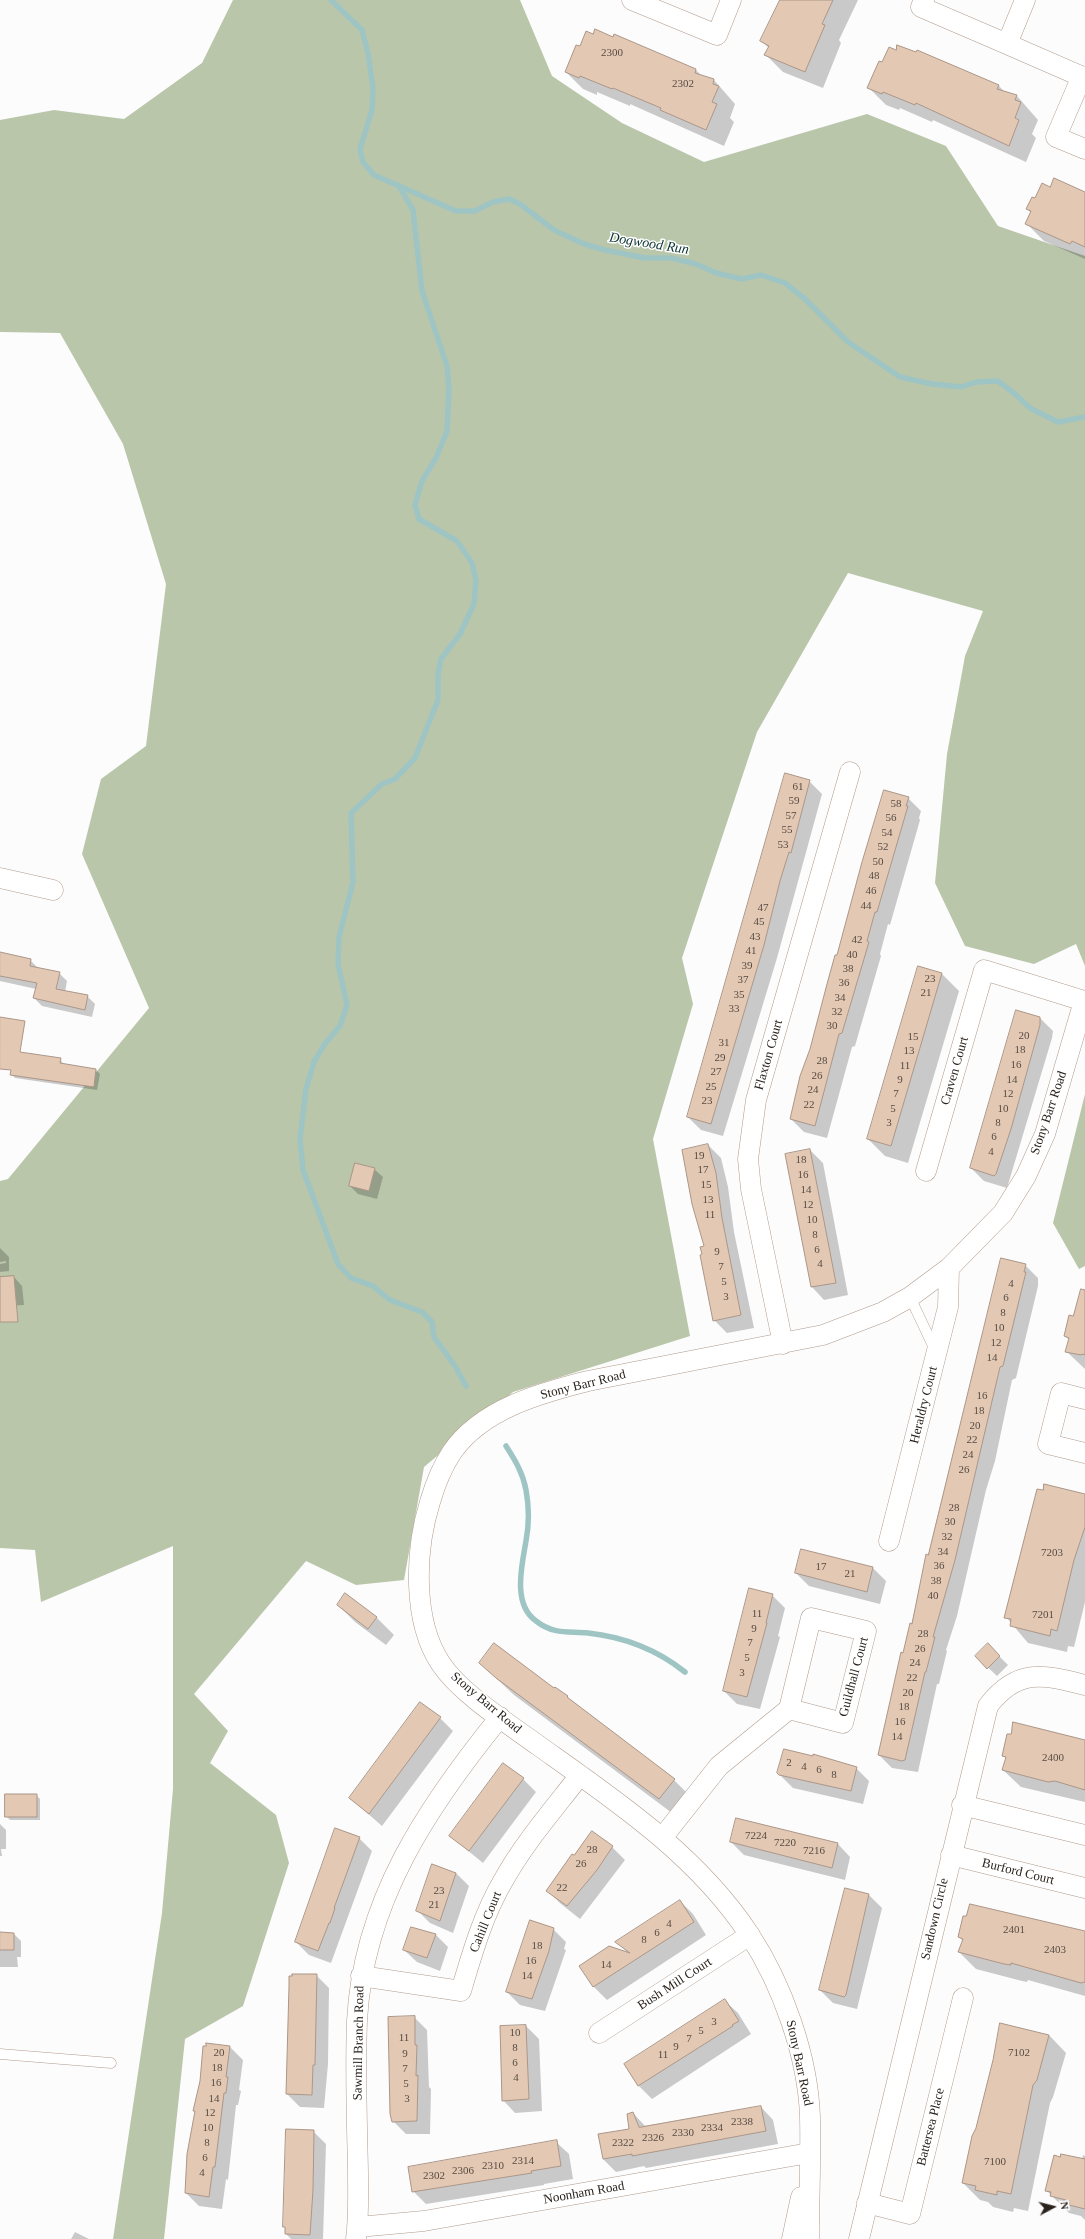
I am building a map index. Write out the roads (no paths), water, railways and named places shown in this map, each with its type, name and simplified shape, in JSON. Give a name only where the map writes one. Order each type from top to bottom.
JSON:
[{"type":"street","points":[[632,0],[717,35],[731,0]]},
{"type":"street","points":[[924,0],[921,7],[1084,77],[1056,137],[1085,149]]},
{"type":"street","points":[[1007,44],[1025,0]]},
{"type":"street","name":"Flaxton Court","points":[[783,1344],[751,1189],[748,1159],[750,1132],[756,1100],[850,772]]},
{"type":"street","points":[[0,878],[53,890]]},
{"type":"street","name":"Stony Barr Road","points":[[810,2239],[810,2115],[806,2085],[798,2047],[790,2020],[770,1972],[750,1935],[706,1879],[662,1838],[580,1775],[500,1717],[457,1682],[442,1665],[431,1645],[424,1626],[420,1599],[420,1553],[427,1512],[438,1479],[453,1451],[473,1431],[496,1414],[550,1391],[588,1381],[823,1335],[855,1324],[910,1298],[950,1268],[1003,1212],[1026,1176],[1045,1134],[1084,1001],[984,970]]},
{"type":"street","name":"Craven Court","points":[[926,1172],[984,970]]},
{"type":"street","name":"Heraldry Court","points":[[889,1541],[948,1307],[950,1268]]},
{"type":"street","points":[[1085,1399],[1061,1393],[1048,1444],[1085,1453]]},
{"type":"street","name":"Guildhall Court","points":[[811,1618],[866,1631],[843,1723],[789,1709],[811,1618]]},
{"type":"street","name":"Sandown Circle","points":[[858,2239],[962,1805],[988,1706],[1000,1690],[1013,1682],[1028,1677],[1047,1677],[1084,1681]]},
{"type":"street","points":[[662,1838],[719,1766],[789,1709]]},
{"type":"street","name":"Sawmill Branch Road","points":[[357,2233],[357,2022],[361,1976],[377,1916],[397,1869],[425,1818],[458,1769],[500,1717]]},
{"type":"street","name":"Cahill Court","points":[[361,1976],[461,1992],[473,1950],[488,1911],[503,1880],[526,1844],[580,1775]]},
{"type":"street","points":[[962,1805],[1085,1835]]},
{"type":"street","name":"Burford Court","points":[[950,1855],[1085,1888]]},
{"type":"street","name":"Bush Mill Court","points":[[599,2033],[750,1935]]},
{"type":"street","name":"Battersea Place","points":[[867,2203],[910,2214],[963,1998]]},
{"type":"street","name":"Stony Barr Road","points":[[792,2239],[809,2154]]},
{"type":"street","name":"Noonham Road","points":[[357,2233],[809,2154]]},
{"type":"lane","points":[[910,1298],[937,1354]]},
{"type":"lane","points":[[0,2054],[111,2062]]},
{"type":"waterway","name":"Dogwood Run","points":[[331,0],[362,30],[368,53],[373,88],[372,110],[360,149],[363,162],[374,175],[456,211],[475,211],[493,202],[509,199],[520,204],[554,230],[584,244],[645,258],[671,258],[696,264],[716,273],[742,279],[761,275],[785,283],[805,299],[848,342],[900,377],[932,384],[961,387],[976,382],[998,381],[1030,408],[1058,422],[1085,417]]},
{"type":"waterway","points":[[399,186],[413,210],[422,291],[447,366],[449,389],[447,431],[436,458],[422,481],[415,505],[419,519],[457,541],[472,563],[476,580],[474,604],[460,634],[441,659],[438,674],[438,700],[415,758],[395,779],[382,784],[351,813],[353,882],[339,937],[338,964],[347,1005],[340,1026],[324,1045],[314,1062],[306,1089],[300,1139],[303,1170],[338,1264],[351,1278],[373,1286],[390,1300],[422,1312],[432,1322],[434,1337],[455,1366],[466,1386]]},
{"type":"waterway","points":[[506,1446],[521,1472],[527,1496],[528,1529],[522,1561],[520,1584],[521,1595],[529,1614],[536,1621],[555,1630],[602,1635],[640,1645],[663,1657],[685,1672]]}]
